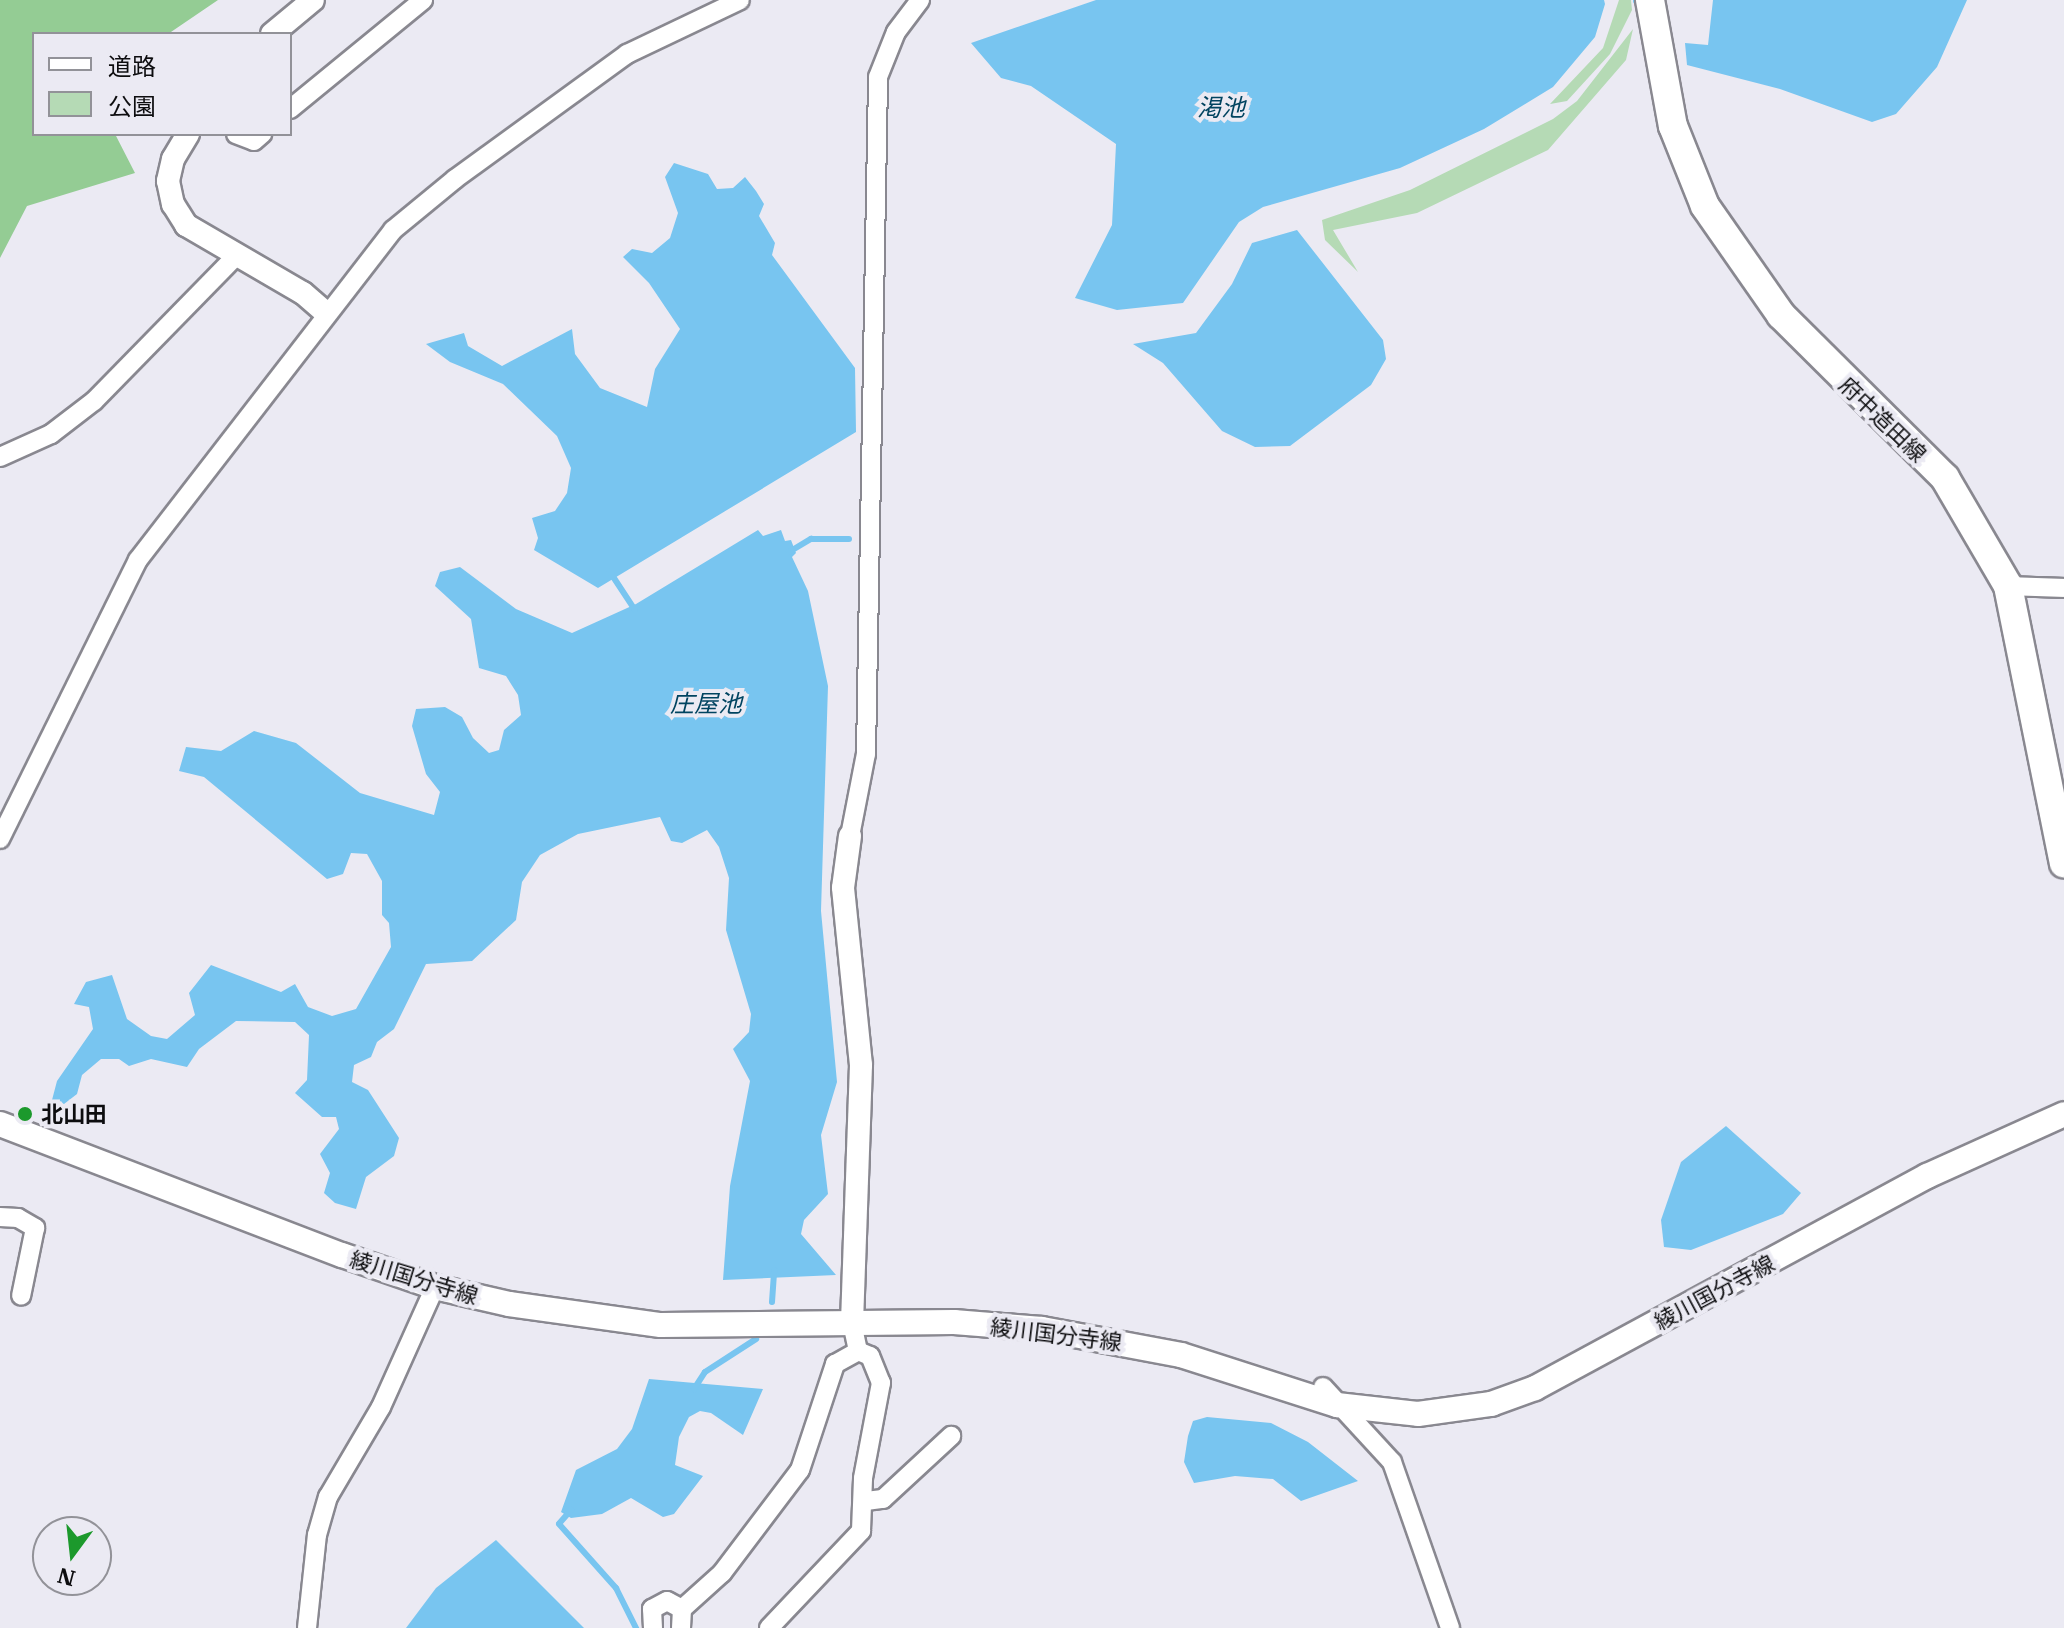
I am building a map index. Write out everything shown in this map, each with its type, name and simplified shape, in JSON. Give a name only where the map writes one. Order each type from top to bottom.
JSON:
[{"type":"main road","name":"府中造田線","points":[[1650,0],[1673,126],[1705,206],[1781,315],[1945,478],[2008,586],[2064,863]]},
{"type":"main road","name":"綾川国分寺線","points":[[0,1124],[435,1287],[540,1309],[661,1325],[954,1322],[1110,1339],[1181,1355],[1385,1414],[1430,1413],[1491,1404],[1535,1388],[1927,1176],[2064,1114]]},
{"type":"street","points":[[274,32],[313,0]]},
{"type":"street","points":[[292,107],[423,0]]},
{"type":"street","points":[[0,839],[138,560],[325,312],[393,230],[455,179],[627,54],[740,0]]},
{"type":"street","points":[[858,1351],[852,1323],[861,1065],[843,888],[866,754],[878,77],[896,32],[920,0]]},
{"type":"street","points":[[187,136],[173,159],[168,181],[173,204],[186,225],[303,293],[325,312]]},
{"type":"street","points":[[241,136],[254,141],[260,136]]},
{"type":"street","points":[[0,457],[51,434],[94,401],[237,255]]},
{"type":"street","points":[[2008,586],[2064,588]]},
{"type":"street","points":[[0,1217],[18,1218],[35,1228],[21,1296]]},
{"type":"street","points":[[307,1628],[317,1535],[328,1497],[381,1407],[435,1287]]},
{"type":"street","points":[[769,1628],[861,1531],[866,1501],[863,1478],[881,1383],[870,1356],[858,1351]]},
{"type":"street","points":[[653,1628],[650,1615],[656,1605],[673,1602],[682,1619],[722,1573],[800,1470],[835,1364],[858,1351]]},
{"type":"street","points":[[1330,1396],[1392,1462],[1450,1628]]},
{"type":"street","points":[[866,1501],[883,1499],[951,1436]]},
{"type":"green space","points":[[0,0],[218,0],[171,32],[32,32],[32,136],[116,136],[135,173],[27,206],[0,258]]},
{"type":"green space","points":[[1619,0],[1631,0],[1632,10],[1610,54],[1567,101],[1550,104],[1603,48]]},
{"type":"green space","points":[[1633,29],[1626,60],[1548,150],[1417,213],[1333,230],[1358,272],[1325,240],[1322,220],[1410,190],[1553,119],[1577,101]]},
{"type":"water","name":"渇池","points":[[1096,0],[1604,0],[1605,4],[1595,37],[1553,87],[1484,129],[1400,168],[1263,207],[1239,222],[1183,303],[1117,310],[1075,298],[1112,225],[1116,144],[1031,86],[1001,78],[971,43]]},
{"type":"water","points":[[1713,0],[1967,0],[1937,67],[1896,114],[1872,122],[1780,89],[1687,65],[1685,43],[1708,45]]},
{"type":"water","points":[[674,163],[708,174],[717,189],[733,188],[745,177],[756,191],[764,204],[759,216],[775,243],[772,255],[855,368],[856,432],[598,588],[534,550],[538,538],[532,518],[555,511],[567,493],[571,468],[557,436],[503,384],[450,362],[426,344],[464,333],[468,346],[502,366],[572,329],[575,354],[600,388],[647,407],[655,369],[680,329],[649,283],[623,257],[632,249],[652,253],[670,238],[678,213],[665,177]]},
{"type":"water","points":[[1297,230],[1383,340],[1386,359],[1371,385],[1290,446],[1255,447],[1222,431],[1163,363],[1133,344],[1196,333],[1232,284],[1252,243]]},
{"type":"water","name":"庄屋池","points":[[758,530],[763,536],[781,530],[785,541],[791,540],[796,553],[792,557],[808,591],[828,686],[821,911],[837,1082],[821,1135],[828,1194],[804,1220],[801,1234],[836,1275],[723,1280],[730,1186],[750,1081],[733,1049],[749,1032],[751,1014],[726,930],[729,878],[719,847],[707,830],[682,843],[671,841],[660,817],[578,834],[540,855],[522,882],[516,920],[472,961],[426,964],[394,1029],[377,1042],[371,1057],[354,1065],[352,1082],[368,1090],[399,1138],[394,1156],[366,1177],[356,1209],[335,1203],[324,1193],[330,1173],[320,1154],[339,1129],[336,1117],[322,1117],[295,1093],[307,1080],[309,1035],[295,1022],[236,1021],[199,1049],[187,1067],[151,1059],[129,1066],[119,1059],[101,1059],[82,1075],[77,1094],[64,1104],[52,1100],[57,1081],[93,1029],[89,1007],[74,1004],[86,982],[112,975],[127,1019],[151,1036],[167,1039],[195,1015],[189,993],[211,965],[281,992],[295,984],[308,1007],[332,1016],[356,1009],[391,947],[389,923],[382,915],[382,881],[367,854],[351,853],[343,874],[327,879],[204,777],[179,771],[186,747],[221,751],[254,731],[296,743],[360,793],[434,815],[440,792],[426,774],[412,726],[416,709],[445,707],[462,717],[473,738],[489,753],[499,750],[504,730],[521,715],[518,695],[506,676],[479,668],[471,619],[435,586],[440,572],[460,567],[516,609],[572,633],[636,604]]},
{"type":"water","points":[[1726,1126],[1801,1193],[1783,1214],[1691,1250],[1664,1247],[1661,1220],[1681,1162]]},
{"type":"water","points":[[649,1379],[763,1389],[743,1435],[711,1413],[700,1411],[689,1417],[679,1437],[675,1465],[703,1476],[674,1514],[663,1517],[631,1498],[602,1514],[571,1518],[561,1512],[576,1470],[617,1449],[632,1429]]},
{"type":"water","points":[[1207,1417],[1271,1423],[1308,1442],[1358,1481],[1301,1501],[1273,1479],[1235,1476],[1194,1483],[1184,1462],[1188,1436],[1193,1421]]},
{"type":"water","points":[[496,1540],[584,1628],[406,1628],[436,1588]]},
{"type":"waterway","points":[[789,552],[811,539],[849,539]]},
{"type":"waterway","points":[[610,572],[635,610]]},
{"type":"waterway","points":[[772,1302],[774,1270]]},
{"type":"waterway","points":[[694,1389],[705,1372],[756,1339]]},
{"type":"waterway","points":[[571,1510],[559,1524],[616,1588],[636,1628]]},
{"type":"place","name":"北山田","points":[[25,1114]]}]
